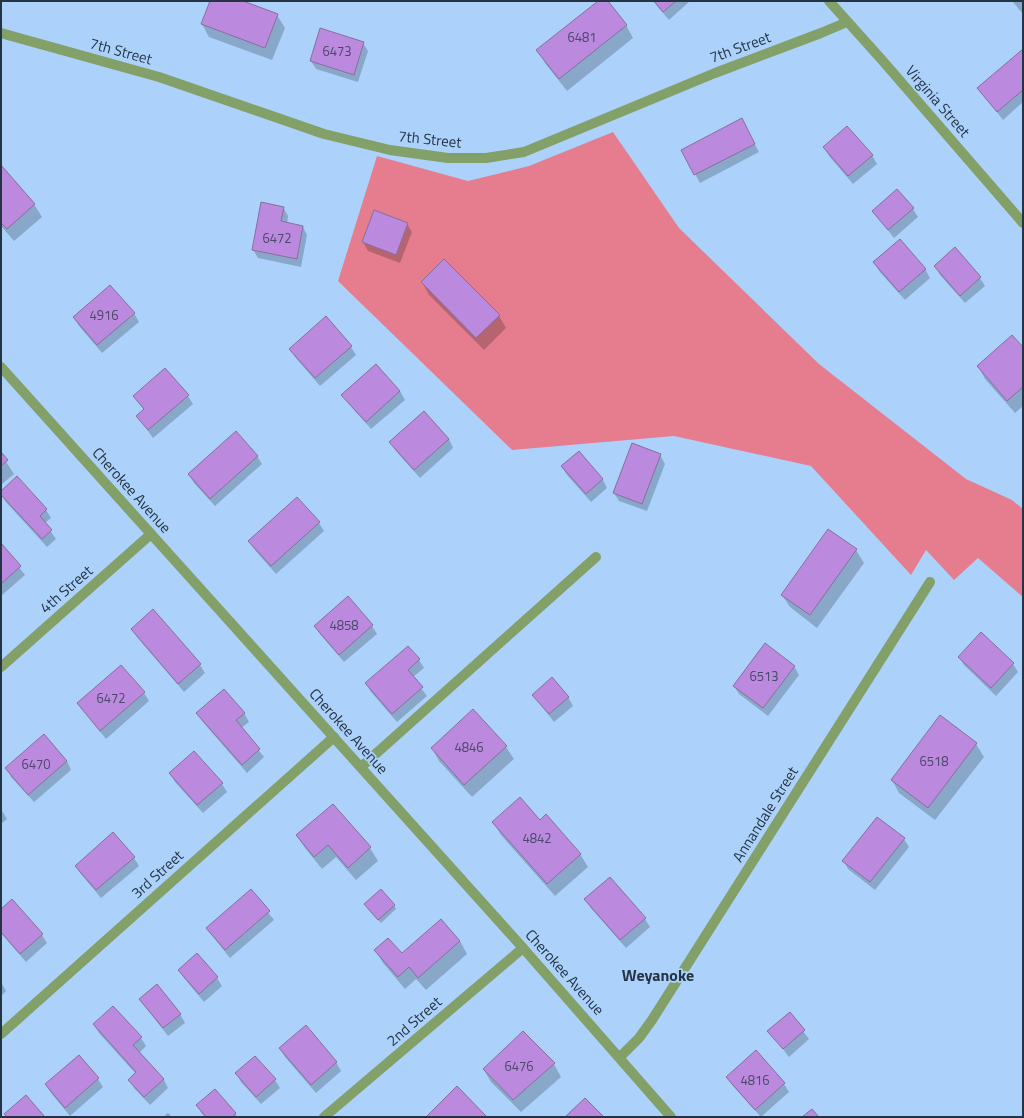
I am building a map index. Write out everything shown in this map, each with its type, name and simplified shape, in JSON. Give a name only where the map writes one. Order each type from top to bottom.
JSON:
[{"type":"street","name":"Virginia Street","points":[[829,1],[1023,223]]},
{"type":"street","name":"7th Street","points":[[1,33],[159,77],[324,134],[390,150],[448,158],[486,158],[524,152],[715,73],[821,34],[847,22]]},
{"type":"street","name":"Cherokee Avenue","points":[[1,367],[523,948],[671,1117]]},
{"type":"street","name":"4th Street","points":[[1,667],[151,534]]},
{"type":"street","points":[[361,767],[596,557]]},
{"type":"street","name":"Annandale Street","points":[[620,1057],[652,1020],[930,582]]},
{"type":"street","name":"3rd Street","points":[[1,1034],[334,737]]},
{"type":"street","name":"2nd Street","points":[[324,1117],[523,948]]},
{"type":"shaded area","points":[[613,132],[679,228],[819,364],[966,479],[1012,500],[1023,509],[1023,597],[978,558],[954,580],[926,550],[911,575],[811,466],[674,436],[512,450],[338,281],[377,156],[468,181],[529,166]]},
{"type":"building","points":[[210,1],[243,1],[278,14],[265,48],[201,24]]},
{"type":"building","points":[[598,1],[608,1],[627,25],[559,79],[536,50]]},
{"type":"building","points":[[654,1],[676,1],[663,12]]},
{"type":"building","points":[[320,28],[364,42],[354,75],[310,61]]},
{"type":"building","points":[[1023,49],[1023,90],[997,112],[977,88]]},
{"type":"building","points":[[742,118],[755,144],[694,175],[681,150]]},
{"type":"building","points":[[847,126],[873,155],[848,176],[823,147]]},
{"type":"building","points":[[1,165],[35,204],[7,229],[1,223]]},
{"type":"building","points":[[897,189],[914,208],[888,230],[872,211]]},
{"type":"building","points":[[261,202],[284,207],[281,221],[303,226],[297,259],[252,250]]},
{"type":"building","points":[[374,210],[408,223],[396,255],[362,242]]},
{"type":"building","points":[[900,239],[926,269],[899,292],[873,262]]},
{"type":"building","points":[[955,247],[981,277],[960,296],[934,266]]},
{"type":"building","points":[[444,259],[500,315],[476,338],[421,282]]},
{"type":"building","points":[[110,285],[135,313],[97,345],[73,317]]},
{"type":"building","points":[[326,316],[352,346],[315,378],[289,349]]},
{"type":"building","points":[[1012,335],[1023,347],[1023,387],[1007,401],[977,366]]},
{"type":"building","points":[[376,364],[400,391],[366,422],[341,395]]},
{"type":"building","points":[[165,368],[189,395],[148,430],[136,416],[144,409],[133,396]]},
{"type":"building","points":[[424,411],[449,439],[414,470],[389,442]]},
{"type":"building","points":[[236,431],[258,456],[210,499],[188,474]]},
{"type":"building","points":[[632,443],[661,454],[642,504],[613,493]]},
{"type":"building","points":[[579,451],[603,479],[586,494],[561,466]]},
{"type":"building","points":[[1,452],[8,460],[1,466]]},
{"type":"building","points":[[17,476],[47,509],[40,516],[52,530],[42,539],[1,495],[1,491]]},
{"type":"building","points":[[297,497],[320,522],[271,566],[248,541]]},
{"type":"building","points":[[828,529],[857,549],[810,615],[781,595]]},
{"type":"building","points":[[1,543],[21,566],[1,584]]},
{"type":"building","points":[[348,596],[373,625],[339,655],[314,626]]},
{"type":"building","points":[[153,609],[201,664],[178,684],[131,629]]},
{"type":"building","points":[[981,632],[1014,663],[991,688],[958,657]]},
{"type":"building","points":[[765,643],[795,666],[763,708],[733,686]]},
{"type":"building","points":[[408,646],[420,659],[408,670],[423,687],[392,714],[365,683]]},
{"type":"building","points":[[121,665],[145,692],[100,731],[77,703]]},
{"type":"building","points":[[552,677],[569,697],[549,714],[532,695]]},
{"type":"building","points":[[224,689],[245,713],[236,720],[260,749],[242,765],[196,713]]},
{"type":"building","points":[[473,709],[507,746],[464,785],[431,748]]},
{"type":"building","points":[[940,715],[977,743],[928,808],[891,780]]},
{"type":"building","points":[[44,734],[67,761],[28,795],[5,768]]},
{"type":"building","points":[[194,751],[223,783],[197,805],[169,773]]},
{"type":"building","points":[[520,797],[540,820],[546,814],[581,854],[547,884],[492,822]]},
{"type":"building","points":[[333,804],[371,847],[348,868],[328,845],[314,857],[296,835]]},
{"type":"building","points":[[877,817],[905,838],[870,882],[842,861]]},
{"type":"building","points":[[113,832],[135,857],[96,890],[75,866]]},
{"type":"building","points":[[610,877],[646,918],[620,940],[584,899]]},
{"type":"building","points":[[251,889],[270,911],[225,950],[206,928]]},
{"type":"building","points":[[381,889],[395,905],[378,920],[364,904]]},
{"type":"building","points":[[12,899],[43,934],[20,954],[1,932],[1,909]]},
{"type":"building","points":[[441,919],[460,941],[418,978],[409,967],[398,977],[374,950],[388,938],[402,953]]},
{"type":"building","points":[[197,953],[218,977],[199,994],[178,970]]},
{"type":"building","points":[[157,984],[181,1014],[163,1028],[139,999]]},
{"type":"building","points":[[113,1006],[142,1037],[133,1045],[164,1079],[144,1097],[128,1080],[136,1072],[93,1024]]},
{"type":"building","points":[[790,1012],[805,1030],[783,1049],[767,1031]]},
{"type":"building","points":[[306,1025],[337,1062],[311,1085],[279,1048]]},
{"type":"building","points":[[523,1031],[555,1063],[513,1100],[483,1069]]},
{"type":"building","points":[[756,1050],[785,1083],[755,1110],[726,1077]]},
{"type":"building","points":[[79,1055],[99,1078],[65,1108],[45,1084]]},
{"type":"building","points":[[255,1056],[276,1079],[256,1097],[235,1073]]},
{"type":"building","points":[[457,1086],[487,1117],[426,1117]]},
{"type":"building","points":[[215,1089],[236,1113],[232,1117],[206,1117],[196,1105]]},
{"type":"building","points":[[26,1095],[45,1117],[7,1117],[4,1114]]},
{"type":"building","points":[[585,1098],[604,1117],[565,1117]]},
{"type":"building","points":[[812,1109],[819,1117],[802,1117]]},
{"type":"district","name":"Weyanoke","points":[[658,975]]}]
